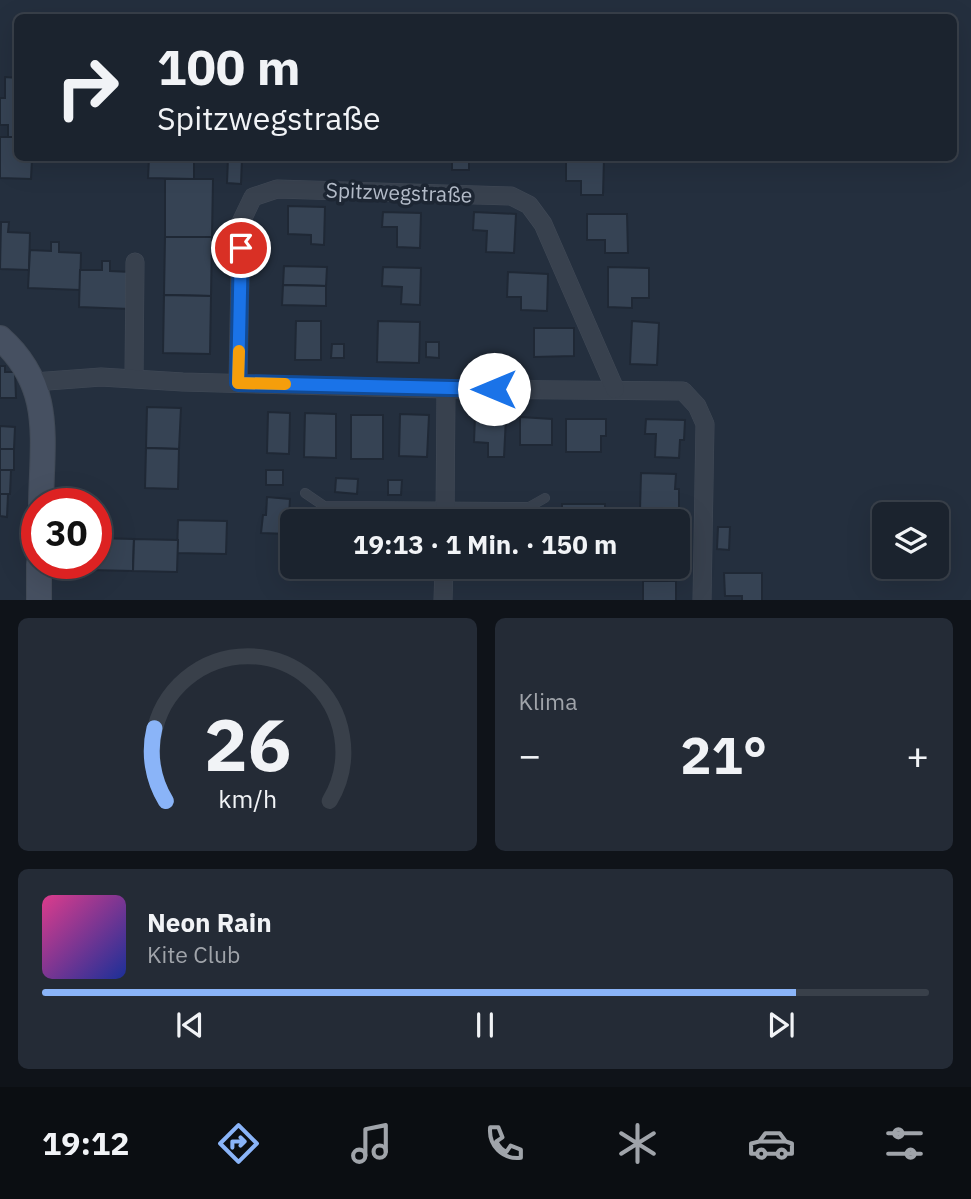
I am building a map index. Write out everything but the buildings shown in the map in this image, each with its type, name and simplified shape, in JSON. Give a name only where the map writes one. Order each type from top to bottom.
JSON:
[{"type":"street","name":"Spitzwegstraße","points":[[238,383],[241,222],[253,197],[277,190],[511,197],[529,205],[543,224],[615,389]]},
{"type":"street","points":[[134,377],[135,262]]},
{"type":"street","points":[[0,338],[21,359],[34,382],[41,404],[41,488]]},
{"type":"street","points":[[34,382],[134,377],[183,382],[446,389],[683,391],[697,406],[705,424],[702,600]]},
{"type":"street","points":[[445,509],[446,389]]},
{"type":"street","points":[[39,579],[39,600]]},
{"type":"street","points":[[443,600],[444,579]]},
{"type":"lane","points":[[305,493],[324,506],[369,509]]},
{"type":"lane","points":[[505,509],[529,507],[545,498]]},
{"type":"slow traffic","points":[[239,351],[238,383],[285,384]]},
{"type":"route","points":[[241,248],[238,383],[494,389]]}]
